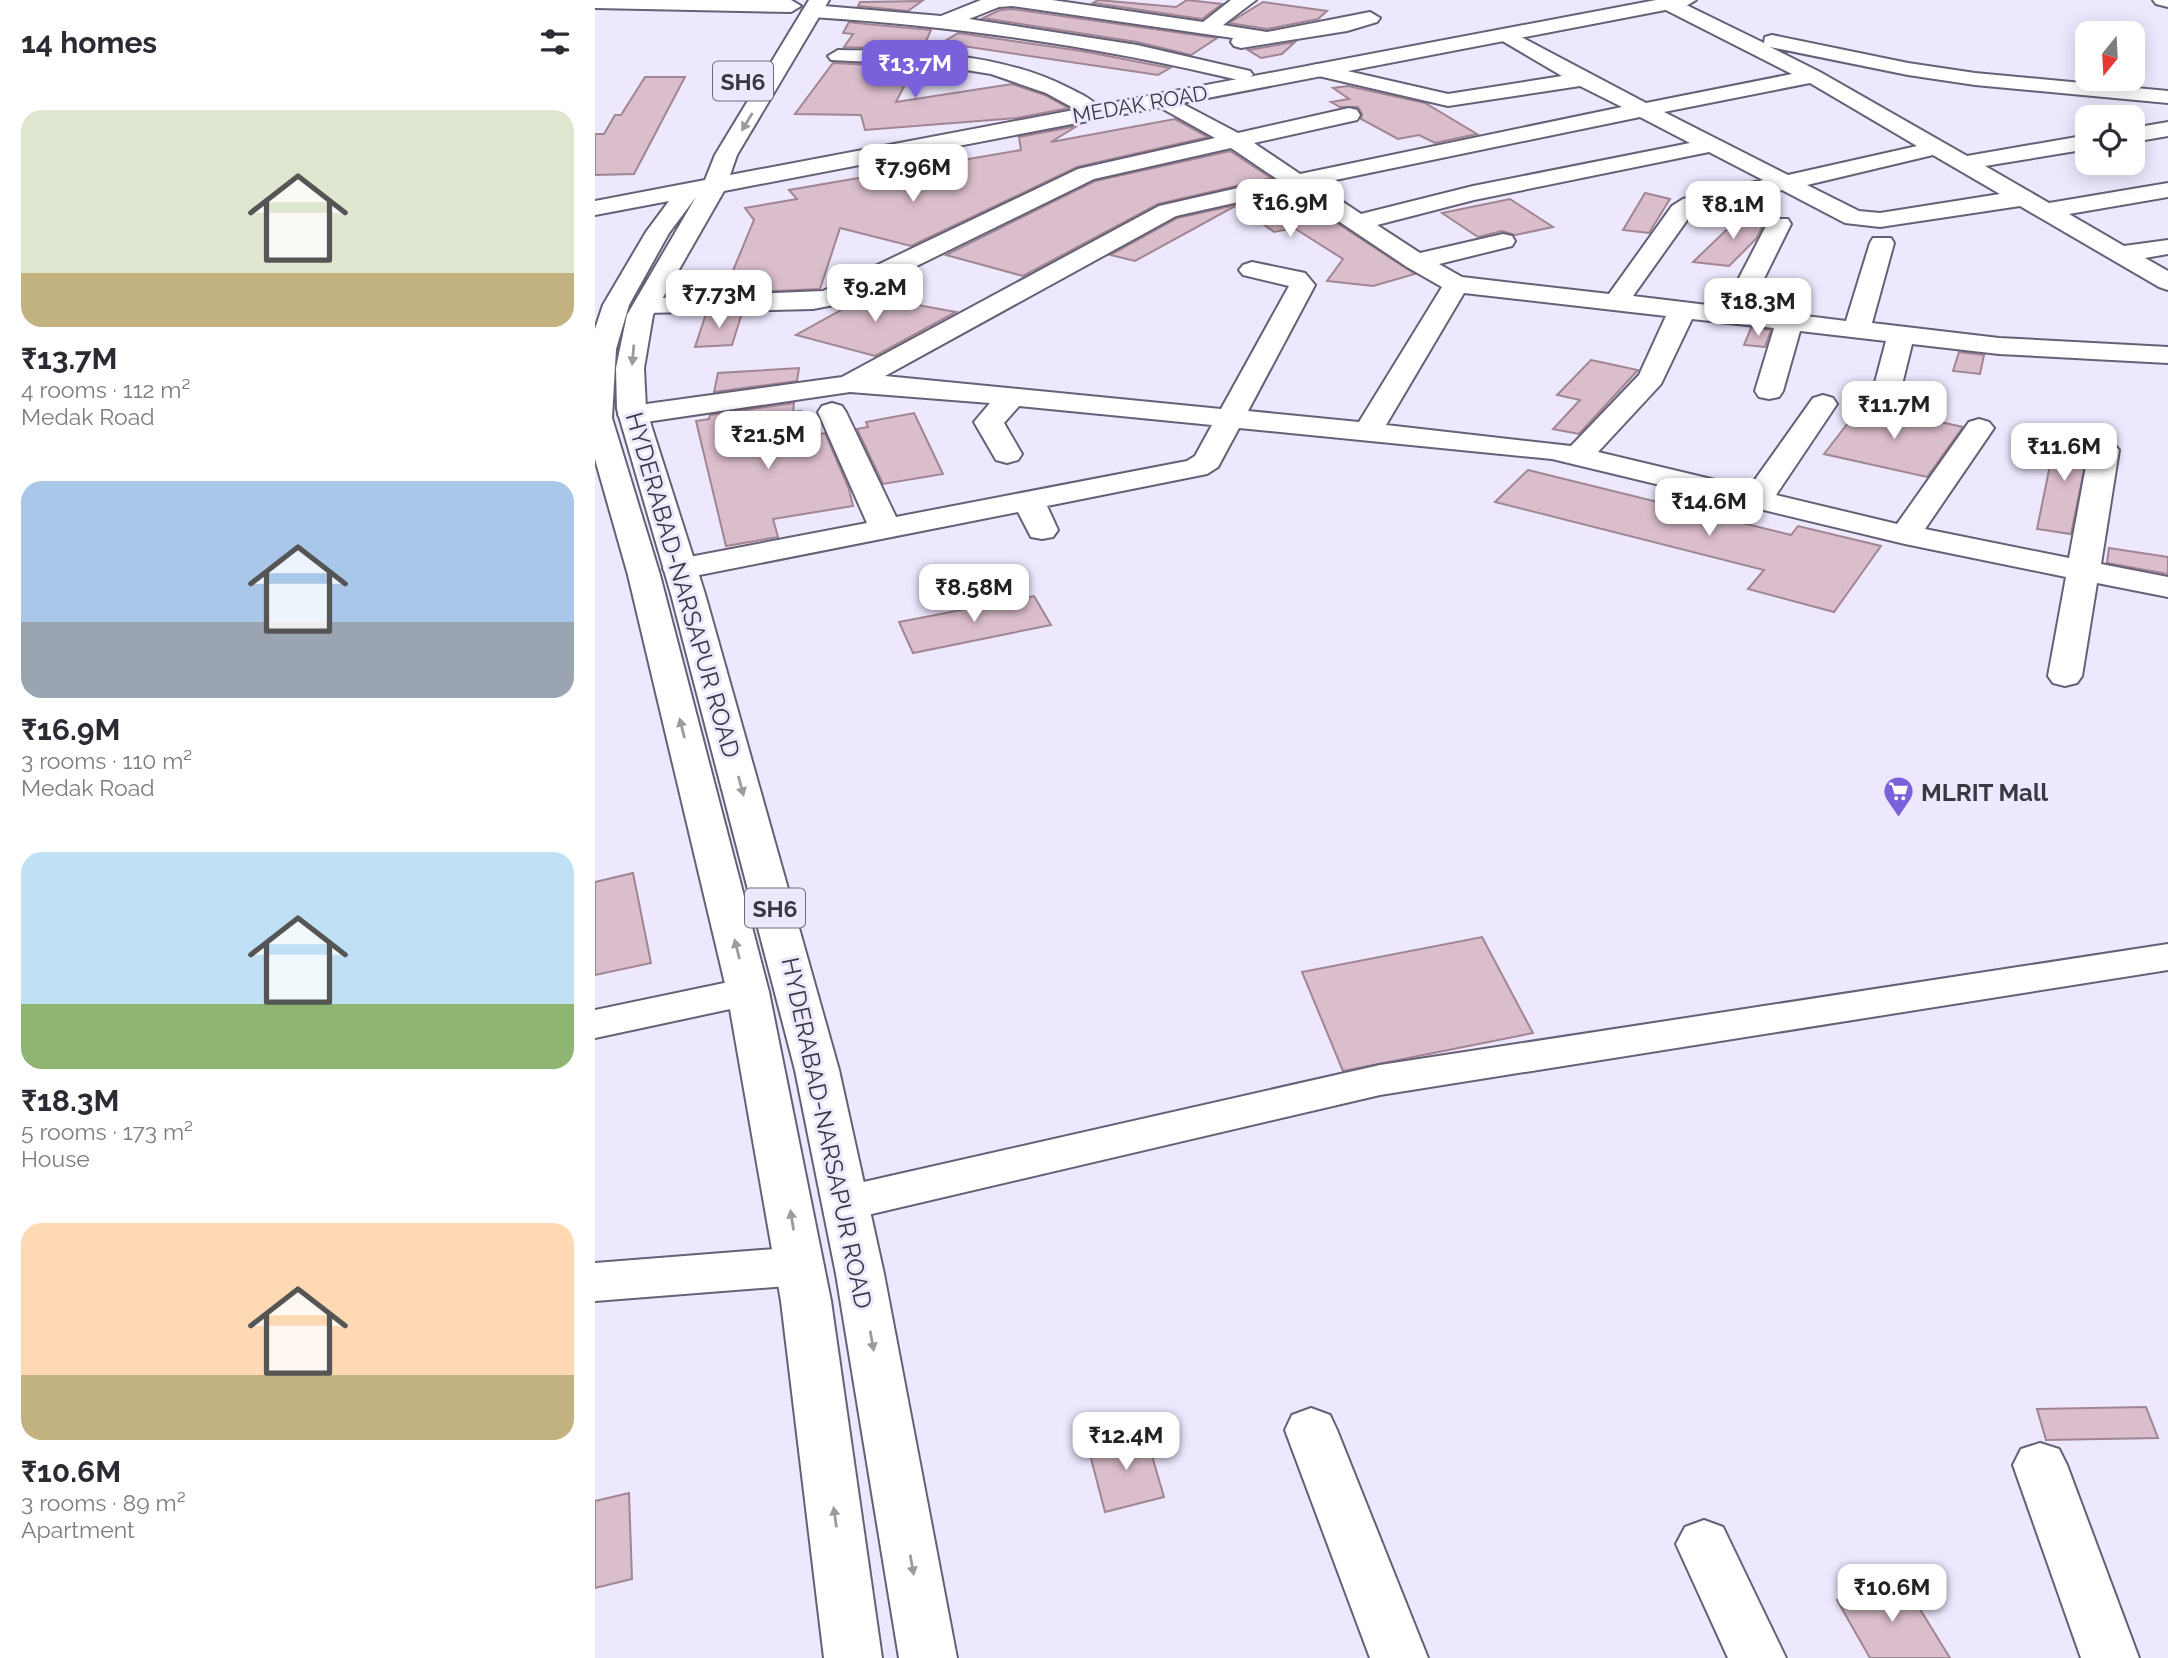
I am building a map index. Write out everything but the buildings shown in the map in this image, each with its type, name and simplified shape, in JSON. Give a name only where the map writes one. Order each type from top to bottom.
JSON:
[{"type":"street","points":[[947,21],[1002,0],[1264,37]]},
{"type":"street","points":[[2163,0],[2168,1]]},
{"type":"street","points":[[1141,18],[1169,1]]},
{"type":"street","points":[[595,197],[1243,75],[1284,72],[1668,1],[1813,76],[2168,282]]},
{"type":"street","name":"MEDAK ROAD","points":[[595,211],[710,175],[1162,99],[1284,72],[1317,70],[1668,1]]},
{"type":"street","points":[[595,2],[804,4],[947,21],[1171,57],[1243,75]]},
{"type":"street","name":"SH6","points":[[775,28],[804,4]]},
{"type":"street","name":"SH6","points":[[710,175],[804,4]]},
{"type":"street","points":[[1207,29],[1243,7]]},
{"type":"street","points":[[1281,16],[1347,25]]},
{"type":"street","points":[[1171,57],[1264,37],[1347,25],[1370,18]]},
{"type":"street","points":[[1728,33],[1975,79],[2168,97]]},
{"type":"street","points":[[1506,34],[1583,79],[1854,218],[1869,221],[2024,198]]},
{"type":"street","points":[[838,56],[936,57],[1017,72],[1049,84],[1085,105]]},
{"type":"street","points":[[1317,70],[1448,100],[1583,79]]},
{"type":"street","points":[[850,384],[1168,211],[1409,156],[1813,76]]},
{"type":"street","points":[[1162,99],[1234,140],[1416,262],[1456,284],[2011,347],[2168,355]]},
{"type":"street","name":"SH6","points":[[710,175],[730,106]]},
{"type":"street","points":[[646,305],[813,301],[830,298],[1086,174],[1349,115]]},
{"type":"street","points":[[2145,133],[2168,129]]},
{"type":"street","points":[[1964,163],[2075,144]]},
{"type":"street","points":[[1356,223],[1473,194],[1712,145]]},
{"type":"street","points":[[1615,303],[1681,211],[1705,200],[1936,148]]},
{"type":"street","name":"HYDERABAD-NARSAPUR ROAD","points":[[710,175],[657,232],[616,305],[602,349],[597,418],[611,435],[679,569],[795,979],[846,1203],[928,1658]]},
{"type":"street","name":"HYDERABAD-NARSAPUR ROAD","points":[[710,175],[635,330],[630,400],[611,435],[748,992],[800,1266],[853,1658]]},
{"type":"street","points":[[2045,211],[2168,190]]},
{"type":"street","points":[[595,211],[625,218],[657,232]]},
{"type":"street","points":[[1732,316],[1779,224]]},
{"type":"street","points":[[1416,262],[1503,240]]},
{"type":"street","points":[[1857,330],[1882,243]]},
{"type":"street","points":[[2123,254],[2168,247]]},
{"type":"street","points":[[679,569],[1196,468],[1207,461],[1301,285],[1296,278],[1252,270]]},
{"type":"street","points":[[1368,431],[1456,284]]},
{"type":"street","points":[[1578,456],[1651,378],[1682,311]]},
{"type":"street","points":[[1769,391],[1789,323]]},
{"type":"street","points":[[1883,405],[1901,335]]},
{"type":"street","points":[[611,435],[850,384],[906,385],[1531,447],[1578,456],[1905,536],[2168,587]]},
{"type":"street","points":[[1007,454],[989,422],[1013,396]]},
{"type":"street","points":[[1756,501],[1823,404]]},
{"type":"street","points":[[832,412],[885,529]]},
{"type":"street","points":[[1905,536],[1979,428]]},
{"type":"street","points":[[2065,676],[2104,450]]},
{"type":"street","points":[[1029,502],[1042,530]]},
{"type":"street","points":[[846,1203],[1380,1080],[2168,957]]},
{"type":"street","points":[[595,1024],[748,992]]},
{"type":"street","points":[[595,1282],[800,1266]]},
{"type":"street","points":[[1311,1430],[1399,1658]]},
{"type":"street","points":[[2040,1465],[2110,1658]]},
{"type":"street","points":[[1704,1544],[1757,1658]]},
{"type":"place","name":"MLRIT Mall","points":[[1898,819]]}]
